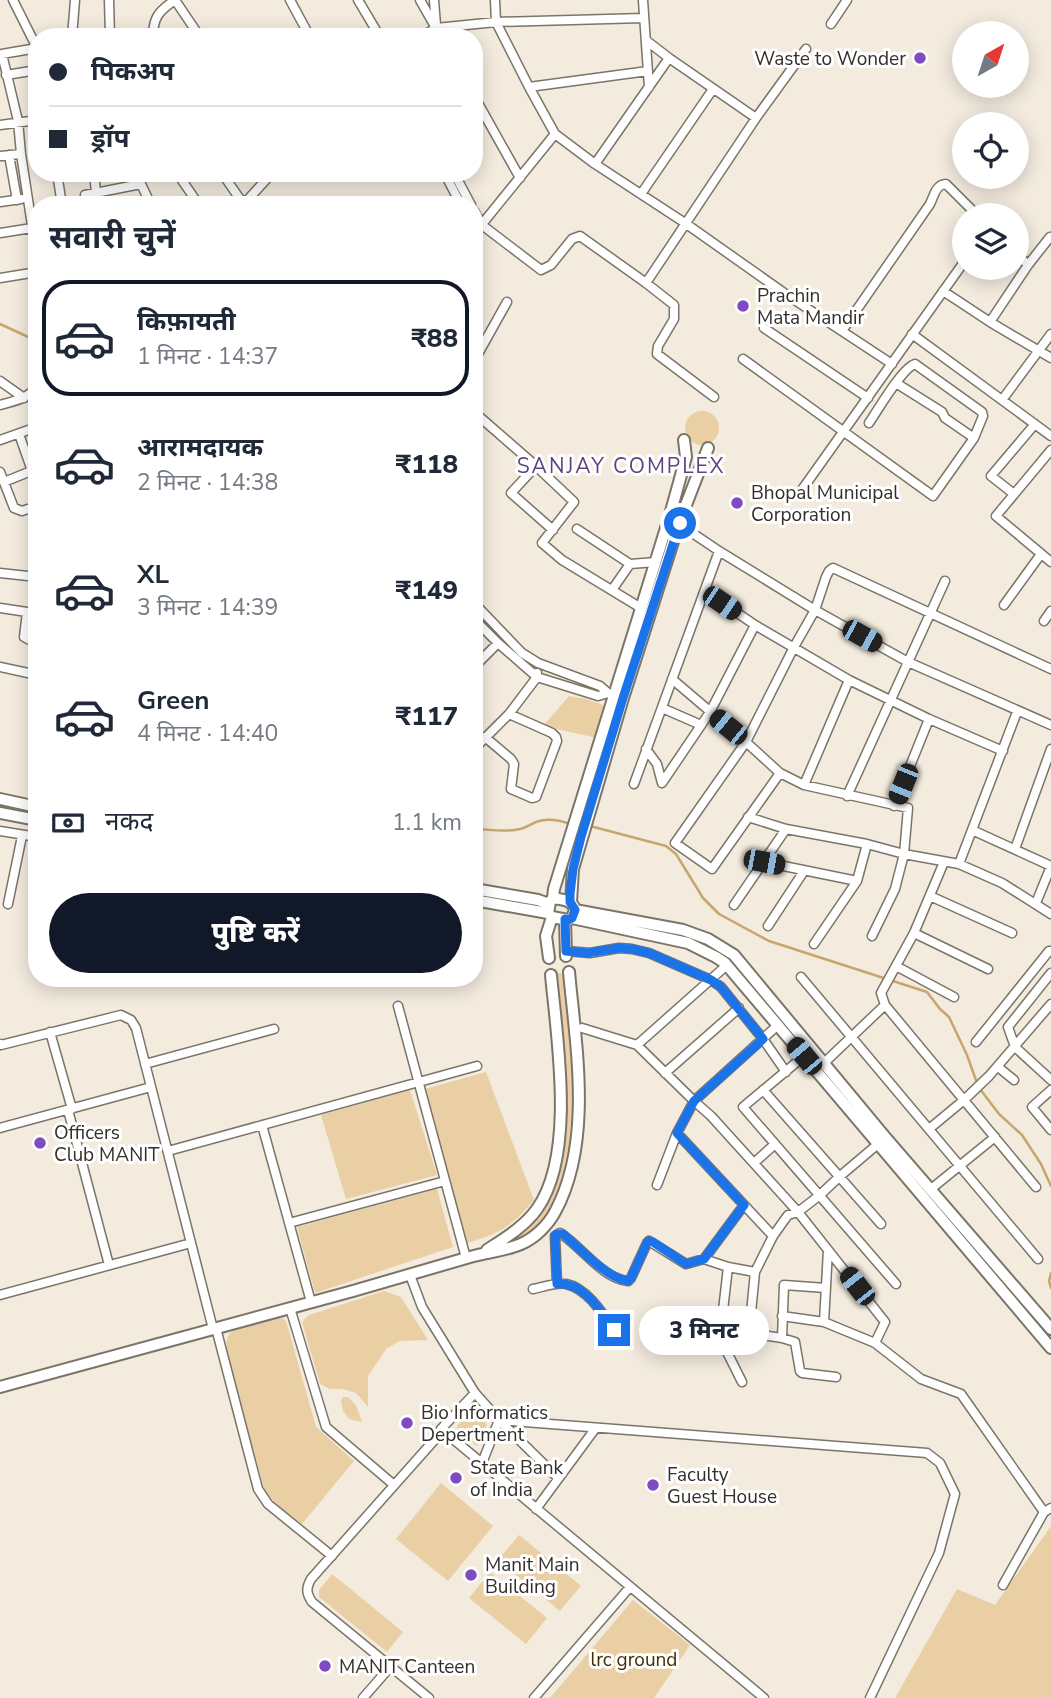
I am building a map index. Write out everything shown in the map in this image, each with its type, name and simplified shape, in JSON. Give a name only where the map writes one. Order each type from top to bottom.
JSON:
[{"type":"main road","points":[[615,696],[675,520],[686,457],[684,440]]},
{"type":"main road","points":[[549,958],[546,936],[554,888],[576,836],[641,608],[656,562],[708,449]]},
{"type":"main road","points":[[0,799],[28,805]]},
{"type":"main road","points":[[0,813],[28,818]]},
{"type":"main road","points":[[566,954],[576,836]]},
{"type":"main road","points":[[483,891],[538,900],[551,908]]},
{"type":"main road","points":[[551,908],[565,900],[571,912],[688,943],[727,965],[1051,1348]]},
{"type":"main road","points":[[483,901],[551,908],[683,930],[708,939],[734,955],[1051,1329]]},
{"type":"main road","points":[[0,1387],[522,1243],[539,1232],[555,1213],[576,1152],[579,1084],[569,972]]},
{"type":"main road","points":[[482,1253],[524,1224],[538,1207],[551,1181],[558,1154],[562,1092],[551,975]]},
{"type":"street","points":[[13,0],[28,30]]},
{"type":"street","points":[[73,28],[75,0]]},
{"type":"street","points":[[109,0],[110,28]]},
{"type":"street","points":[[153,28],[156,16],[175,0],[194,28]]},
{"type":"street","points":[[290,0],[305,28]]},
{"type":"street","points":[[358,0],[375,28]]},
{"type":"street","points":[[420,0],[436,28]]},
{"type":"street","points":[[434,0],[436,28]]},
{"type":"street","points":[[495,0],[496,22],[555,134],[595,164],[892,364]]},
{"type":"street","points":[[643,0],[649,87]]},
{"type":"street","points":[[831,24],[847,0]]},
{"type":"street","points":[[436,28],[496,22],[644,18]]},
{"type":"street","points":[[647,41],[755,118]]},
{"type":"street","points":[[646,283],[755,118],[806,49]]},
{"type":"street","points":[[28,50],[2,54],[18,121],[28,203]]},
{"type":"street","points":[[595,164],[669,58]]},
{"type":"street","points":[[6,75],[28,71]]},
{"type":"street","points":[[529,87],[648,71]]},
{"type":"street","points":[[642,194],[713,89]]},
{"type":"street","points":[[483,112],[520,178]]},
{"type":"street","points":[[0,125],[28,120]]},
{"type":"street","points":[[483,224],[555,134]]},
{"type":"street","points":[[17,200],[4,155],[21,154]]},
{"type":"street","points":[[95,182],[96,193]]},
{"type":"street","points":[[251,196],[261,182]]},
{"type":"street","points":[[85,196],[141,184],[147,196]]},
{"type":"street","points":[[842,331],[930,204],[938,186],[946,184],[965,203]]},
{"type":"street","points":[[0,202],[27,197]]},
{"type":"street","points":[[483,226],[541,270],[551,265],[572,239],[579,236],[646,283],[674,305],[674,319],[658,346],[657,355],[714,397]]},
{"type":"street","points":[[0,233],[28,229]]},
{"type":"street","points":[[1029,264],[1050,237]]},
{"type":"street","points":[[0,278],[28,273]]},
{"type":"street","points":[[801,491],[952,279]]},
{"type":"street","points":[[989,322],[1018,280]]},
{"type":"street","points":[[943,291],[1051,358]]},
{"type":"street","points":[[483,345],[507,302]]},
{"type":"street","points":[[764,328],[868,397]]},
{"type":"street","points":[[912,334],[1051,436]]},
{"type":"street","points":[[1002,400],[1051,334]]},
{"type":"street","points":[[743,359],[933,496],[974,438],[983,416],[982,412],[915,363],[910,365],[896,383],[869,423]]},
{"type":"street","points":[[0,382],[28,391]]},
{"type":"street","points":[[896,383],[942,412],[945,418],[974,438]]},
{"type":"street","points":[[0,405],[28,393]]},
{"type":"street","points":[[483,420],[574,502],[542,543],[562,560],[641,608]]},
{"type":"street","points":[[1014,495],[991,476],[1035,424]]},
{"type":"street","points":[[0,440],[28,430]]},
{"type":"street","points":[[19,434],[28,456]]},
{"type":"street","points":[[1051,450],[996,516],[1051,562]]},
{"type":"street","points":[[536,466],[511,494],[552,530]]},
{"type":"street","points":[[0,472],[14,508],[22,511],[28,509]]},
{"type":"street","points":[[4,482],[28,472]]},
{"type":"street","points":[[675,520],[719,551],[815,610],[908,662],[1051,725]]},
{"type":"street","points":[[577,530],[630,564],[656,562]]},
{"type":"street","points":[[634,783],[719,551]]},
{"type":"street","points":[[1004,605],[1041,554]]},
{"type":"street","points":[[612,590],[630,564]]},
{"type":"street","points":[[780,773],[712,869],[675,843],[746,742],[815,610],[829,571],[834,568],[1051,669]]},
{"type":"street","points":[[0,573],[28,576]]},
{"type":"street","points":[[847,796],[945,581]]},
{"type":"street","points":[[705,591],[755,625],[849,680],[1003,751]]},
{"type":"street","points":[[0,608],[28,612]]},
{"type":"street","points":[[1044,621],[1051,611]]},
{"type":"street","points":[[483,612],[522,653],[538,663],[600,686],[615,696]]},
{"type":"street","points":[[646,749],[657,764],[662,783],[710,712],[755,625]]},
{"type":"street","points":[[483,628],[537,677],[598,696],[615,696]]},
{"type":"street","points":[[483,658],[498,643]]},
{"type":"street","points":[[509,714],[556,737],[536,797],[532,798],[512,789],[514,764],[485,737],[509,714],[537,677],[538,663]]},
{"type":"street","points":[[0,667],[28,673]]},
{"type":"street","points":[[672,680],[780,773],[804,785],[908,808],[904,854],[895,889],[872,936]]},
{"type":"street","points":[[804,785],[849,680]]},
{"type":"street","points":[[662,708],[701,725]]},
{"type":"street","points":[[959,864],[1017,712]]},
{"type":"street","points":[[894,806],[929,719]]},
{"type":"street","points":[[1015,849],[1047,774],[1051,749]]},
{"type":"street","points":[[748,817],[786,829],[959,864],[1002,883],[1050,912]]},
{"type":"street","points":[[734,905],[786,829]]},
{"type":"street","points":[[972,830],[1051,866],[1036,903]]},
{"type":"street","points":[[0,831],[28,836]]},
{"type":"street","points":[[8,904],[22,836]]},
{"type":"street","points":[[814,944],[857,881],[867,844]]},
{"type":"street","points":[[764,862],[857,881]]},
{"type":"street","points":[[944,862],[914,933],[881,993],[885,1005],[1037,1187]]},
{"type":"street","points":[[768,926],[804,870]]},
{"type":"street","points":[[930,896],[1012,933]]},
{"type":"street","points":[[914,933],[988,969]]},
{"type":"street","points":[[566,954],[632,949],[649,953],[711,980],[721,987],[739,1008],[786,1072]]},
{"type":"street","points":[[976,1042],[1051,951]]},
{"type":"street","points":[[637,1045],[727,965]]},
{"type":"street","points":[[895,968],[954,997]]},
{"type":"street","points":[[1051,973],[1008,1027],[1015,1047],[1048,1077],[1051,1066]]},
{"type":"street","points":[[801,977],[1038,1259]]},
{"type":"street","points":[[929,1129],[998,1067],[1051,1004]]},
{"type":"street","points":[[824,1063],[885,1005]]},
{"type":"street","points":[[398,1006],[466,1258]]},
{"type":"street","points":[[664,1073],[739,1008]]},
{"type":"street","points":[[0,1044],[121,1015],[127,1016],[136,1028],[258,1489],[268,1504],[331,1556]]},
{"type":"street","points":[[657,1185],[677,1133],[694,1101],[778,1025]]},
{"type":"street","points":[[582,1028],[637,1045],[711,1116],[798,1212],[885,1322],[875,1343]]},
{"type":"street","points":[[145,1064],[274,1029]]},
{"type":"street","points":[[50,1032],[109,1265]]},
{"type":"street","points":[[804,1056],[743,1107],[896,1284]]},
{"type":"street","points":[[168,1151],[477,1066]]},
{"type":"street","points":[[998,1067],[1014,1080]]},
{"type":"street","points":[[0,1128],[151,1087]]},
{"type":"street","points":[[763,1090],[881,1224]]},
{"type":"street","points":[[1051,1090],[1032,1107],[1051,1130]]},
{"type":"street","points":[[262,1125],[311,1302]]},
{"type":"street","points":[[677,1133],[773,1236]]},
{"type":"street","points":[[930,1189],[995,1137]]},
{"type":"street","points":[[754,1163],[775,1144]]},
{"type":"street","points":[[836,1377],[800,1372],[795,1342],[749,1333],[755,1272],[773,1236],[788,1215],[798,1212],[820,1195],[878,1144]]},
{"type":"street","points":[[289,1223],[445,1181]]},
{"type":"street","points":[[704,1259],[744,1205]]},
{"type":"street","points":[[557,1284],[555,1236],[560,1233],[605,1271],[623,1281],[631,1278],[649,1241],[686,1264],[704,1259],[755,1272]]},
{"type":"street","points":[[0,1295],[191,1242]]},
{"type":"street","points":[[824,1322],[828,1250]]},
{"type":"street","points":[[728,1267],[721,1328],[727,1352],[742,1382]]},
{"type":"street","points":[[410,1275],[422,1307],[475,1393],[558,1478]]},
{"type":"street","points":[[533,1289],[565,1283],[585,1294],[600,1308],[614,1330]]},
{"type":"street","points":[[782,1338],[784,1285],[826,1288]]},
{"type":"street","points":[[290,1308],[326,1427],[394,1485]]},
{"type":"street","points":[[782,1316],[824,1322],[875,1343],[921,1380],[961,1394],[1047,1510],[1003,1585]]},
{"type":"street","points":[[429,1698],[312,1602],[307,1594],[307,1586],[475,1393]]},
{"type":"street","points":[[499,1420],[927,1453],[940,1463],[955,1494],[939,1553],[870,1698]]},
{"type":"street","points":[[482,1463],[499,1420]]},
{"type":"street","points":[[441,1429],[764,1698]]},
{"type":"street","points":[[536,1509],[595,1429]]},
{"type":"street","points":[[534,1698],[630,1587]]},
{"type":"street","points":[[363,1698],[391,1666]]},
{"type":"green space","points":[[702,411],[714,416],[719,428],[714,440],[702,445],[690,440],[685,428],[690,416]]},
{"type":"green space","points":[[569,696],[606,706],[597,738],[543,726]]},
{"type":"green space","points":[[563,973],[576,1091],[571,1151],[558,1197],[548,1215],[519,1240],[497,1246],[530,1223],[541,1210],[553,1188],[560,1162],[567,1126],[554,974]]},
{"type":"green space","points":[[486,1072],[534,1200],[504,1228],[467,1243],[425,1089]]},
{"type":"green space","points":[[410,1090],[437,1175],[346,1199],[321,1115]]},
{"type":"green space","points":[[437,1189],[453,1247],[315,1293],[297,1227]]},
{"type":"green space","points":[[384,1291],[401,1297],[428,1340],[400,1341],[387,1348],[368,1376],[368,1407],[356,1393],[330,1389],[320,1384],[302,1322],[309,1315]]},
{"type":"green space","points":[[280,1318],[287,1324],[316,1427],[354,1461],[302,1524],[276,1504],[264,1488],[227,1352],[227,1340],[231,1332]]},
{"type":"green space","points":[[343,1397],[348,1397],[356,1405],[362,1422],[349,1419],[343,1411]]},
{"type":"green space","points":[[473,1408],[487,1425],[477,1446],[457,1431],[457,1426]]},
{"type":"green space","points":[[441,1483],[493,1526],[448,1581],[396,1539]]},
{"type":"green space","points":[[1051,1526],[1051,1698],[895,1698],[957,1589],[995,1605]]},
{"type":"green space","points":[[519,1535],[581,1586],[560,1611],[498,1560]]},
{"type":"green space","points":[[490,1572],[547,1618],[526,1644],[469,1598]]},
{"type":"green space","points":[[332,1574],[403,1632],[387,1652],[319,1597],[319,1590]]},
{"type":"green space","name":"lrc ground","points":[[633,1600],[690,1645],[654,1698],[550,1698]]},
{"type":"waterway","points":[[0,324],[28,337]]},
{"type":"waterway","points":[[483,830],[514,830],[549,820],[570,824]]},
{"type":"waterway","points":[[590,826],[666,846],[676,854],[703,898],[719,914],[769,941],[927,992],[949,1017],[977,1083]]},
{"type":"waterway","points":[[980,1089],[999,1114],[1022,1135],[1041,1164],[1051,1186]]},
{"type":"waterway","points":[[1051,1273],[1051,1288]]},
{"type":"place","name":"Waste to Wonder","points":[[920,58]]},
{"type":"place","name":"Prachin Mata Mandir","points":[[743,306]]},
{"type":"place","name":"Bhopal Municipal Corporation","points":[[737,503]]},
{"type":"place","name":"Officers Club MANIT","points":[[40,1143]]},
{"type":"place","name":"Bio Informatics Depertment","points":[[407,1423]]},
{"type":"place","name":"State Bank of India","points":[[456,1478]]},
{"type":"place","name":"Faculty Guest House","points":[[653,1485]]},
{"type":"place","name":"Manit Main Building","points":[[471,1575]]},
{"type":"place","name":"MANIT Canteen","points":[[325,1666]]},
{"type":"district","name":"SANJAY COMPLEX","points":[[621,466]]},
{"type":"route","points":[[614,1330],[600,1308],[585,1294],[565,1283],[557,1284],[555,1236],[563,1234],[605,1271],[623,1281],[631,1278],[649,1241],[686,1264],[704,1259],[744,1205],[677,1133],[694,1101],[763,1039],[721,987],[711,980],[649,953],[632,949],[619,948],[587,953],[566,951],[565,919],[572,918],[575,910],[570,902],[570,894],[581,837],[680,523]]}]
